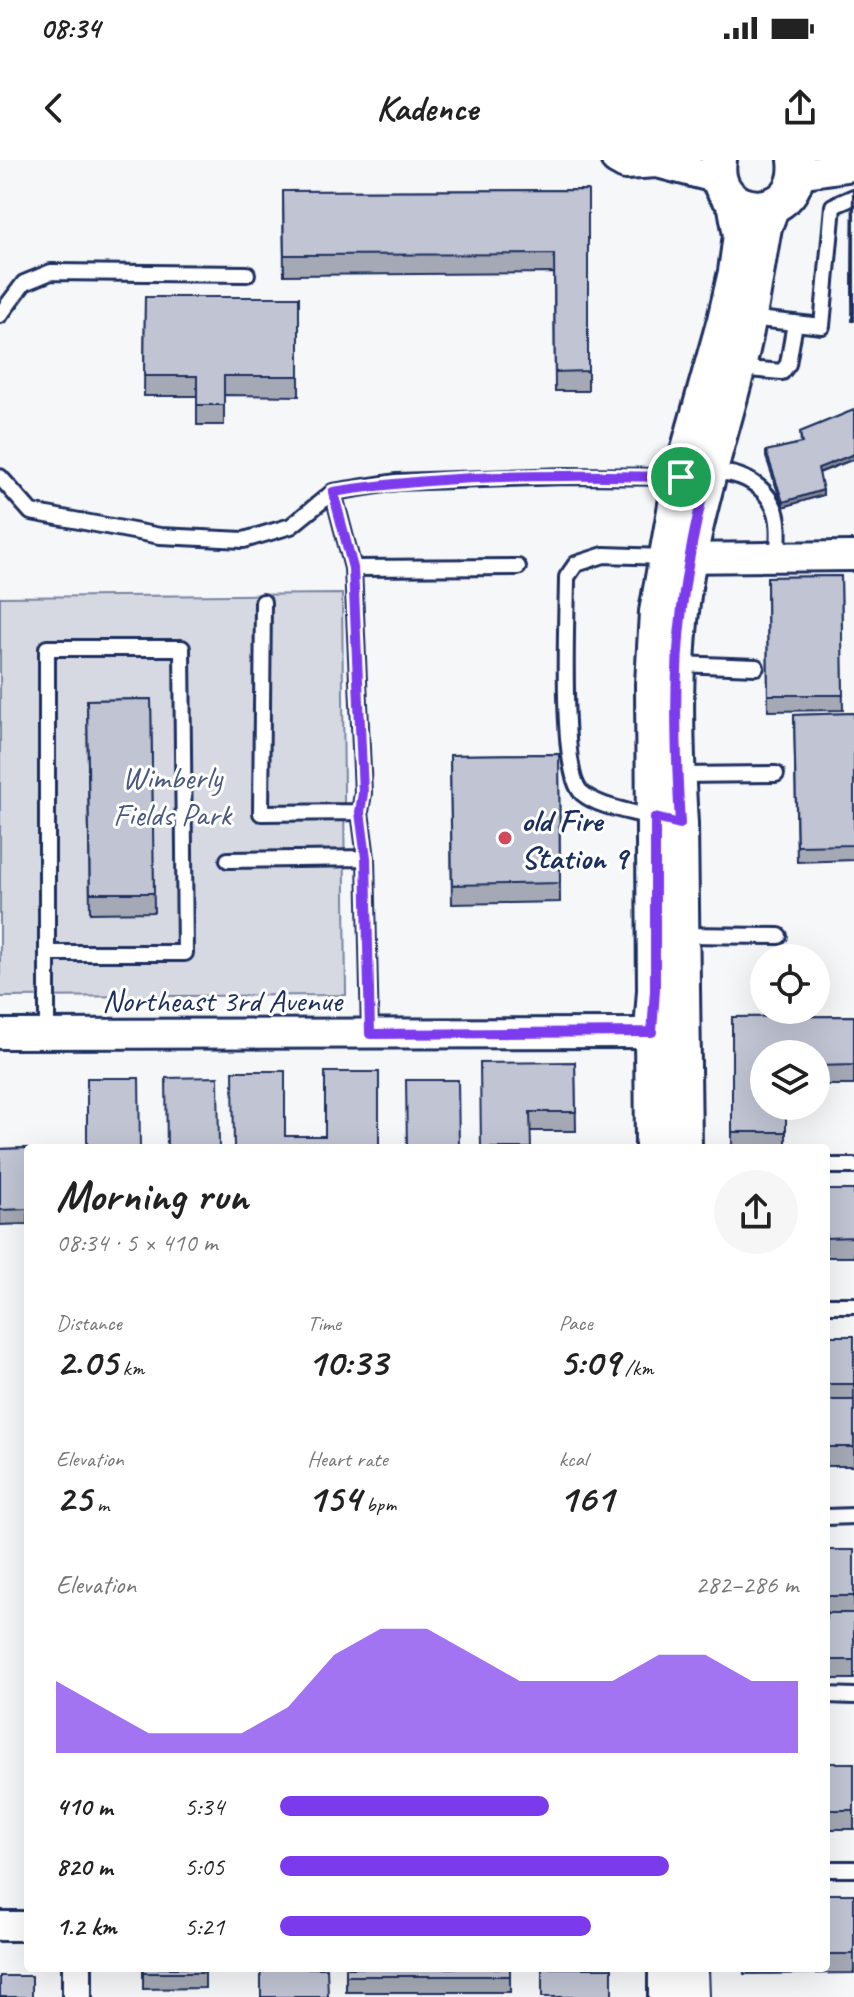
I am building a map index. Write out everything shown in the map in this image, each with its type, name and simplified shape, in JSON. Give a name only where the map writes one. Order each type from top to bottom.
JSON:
[{"type":"street","points":[[616,160],[625,165],[657,163],[724,180],[747,207],[760,209],[772,206],[789,194],[797,167],[854,166]]},
{"type":"street","points":[[654,1144],[681,935],[653,684],[657,612],[677,558],[736,272],[741,235],[724,180]]},
{"type":"street","points":[[694,476],[738,368],[764,227],[772,206]]},
{"type":"street","points":[[677,558],[854,556]]},
{"type":"street","points":[[677,558],[677,775],[668,821],[655,990],[668,1033],[683,1144]]},
{"type":"street","name":"Northeast 3rd Avenue","points":[[0,1034],[668,1033]]},
{"type":"street","points":[[0,1926],[24,1926]]},
{"type":"street","points":[[77,1972],[77,1997]]},
{"type":"street","points":[[666,1972],[666,1997]]},
{"type":"street","points":[[690,1972],[691,1997]]},
{"type":"lane","points":[[748,318],[822,326],[833,206],[854,197]]},
{"type":"lane","points":[[0,315],[24,283],[51,272],[247,274]]},
{"type":"lane","points":[[738,368],[782,372],[788,364],[795,323]]},
{"type":"lane","points":[[0,477],[31,512],[160,536],[244,540],[291,526],[333,492],[397,482],[565,476],[694,476],[723,472],[740,475],[762,491],[774,506],[778,558]]},
{"type":"lane","points":[[333,492],[353,568],[363,793],[360,812],[366,858],[370,1034]]},
{"type":"lane","points":[[668,821],[604,804],[580,792],[572,775],[568,744],[567,577],[576,564],[604,555],[677,558]]},
{"type":"lane","points":[[353,568],[518,567]]},
{"type":"lane","points":[[263,602],[261,813],[360,812]]},
{"type":"lane","points":[[47,953],[185,953],[182,648],[47,648],[47,953],[47,1034]]},
{"type":"lane","points":[[677,664],[756,667]]},
{"type":"lane","points":[[677,775],[776,774]]},
{"type":"lane","points":[[228,860],[366,858]]},
{"type":"lane","points":[[681,935],[779,936]]},
{"type":"lane","points":[[830,1166],[854,1166]]},
{"type":"lane","points":[[830,1305],[854,1305]]},
{"type":"lane","points":[[830,1517],[854,1516]]},
{"type":"lane","points":[[830,1695],[854,1696]]},
{"type":"lane","points":[[830,1869],[854,1869]]},
{"type":"green space","name":"Wimberly Fields Park","points":[[342,594],[346,995],[0,997],[0,597]]},
{"type":"building","points":[[853,189],[854,301],[852,301]]},
{"type":"building","points":[[588,190],[588,371],[555,372],[554,254],[284,255],[283,191]]},
{"type":"building","points":[[145,297],[299,297],[299,376],[224,376],[224,405],[197,405],[197,376],[144,376]]},
{"type":"building","points":[[854,410],[854,454],[818,468],[823,490],[783,502],[766,451],[802,443],[800,432]]},
{"type":"building","points":[[841,576],[843,695],[768,695],[767,577]]},
{"type":"building","points":[[151,699],[154,893],[90,893],[87,700]]},
{"type":"building","points":[[854,713],[854,845],[797,846],[794,715]]},
{"type":"building","name":"old Fire Station 9","points":[[559,754],[560,883],[452,885],[450,755]]},
{"type":"building","points":[[830,1016],[854,1016],[854,1065],[830,1066],[830,1040],[750,1040],[750,1120],[786,1120],[786,1132],[732,1132],[732,1017],[750,1017],[750,1024],[830,1024]]},
{"type":"building","points":[[575,1062],[576,1112],[530,1112],[531,1144],[481,1144],[480,1063]]},
{"type":"building","points":[[233,1071],[285,1071],[285,1136],[325,1136],[325,1072],[379,1072],[379,1144],[234,1144]]},
{"type":"building","points":[[218,1077],[219,1144],[167,1144],[166,1078]]},
{"type":"building","points":[[87,1078],[139,1078],[140,1144],[87,1144]]},
{"type":"building","points":[[406,1080],[458,1080],[459,1144],[407,1144]]},
{"type":"building","points":[[24,1148],[24,1209],[0,1210],[0,1149]]},
{"type":"building","points":[[830,1190],[854,1190],[854,1237],[830,1238]]},
{"type":"building","points":[[830,1336],[854,1336],[854,1384],[830,1384]]},
{"type":"building","points":[[830,1400],[854,1400],[854,1447],[830,1447]]},
{"type":"building","points":[[830,1550],[854,1550],[854,1596],[830,1596]]},
{"type":"building","points":[[830,1613],[854,1613],[854,1660],[830,1660]]},
{"type":"building","points":[[830,1763],[854,1763],[854,1810],[830,1810]]},
{"type":"building","points":[[830,1894],[854,1894],[854,1954],[830,1954]]},
{"type":"building","points":[[143,1972],[205,1972],[205,1973]]},
{"type":"building","points":[[261,1972],[327,1972],[328,1997],[261,1997]]},
{"type":"building","points":[[346,1972],[510,1972],[510,1976],[346,1976]]},
{"type":"building","points":[[542,1972],[612,1972],[612,1997],[542,1997]]},
{"type":"building","points":[[0,1976],[32,1976],[32,1997],[0,1997]]},
{"type":"place","name":"old Fire Station 9","points":[[505,838]]},
{"type":"route","points":[[707,475],[688,560],[681,611],[677,664],[680,824],[655,818],[655,990],[652,1032],[370,1034],[366,858],[360,812],[363,793],[353,568],[333,492],[397,482],[565,476],[681,477],[707,475]]}]
